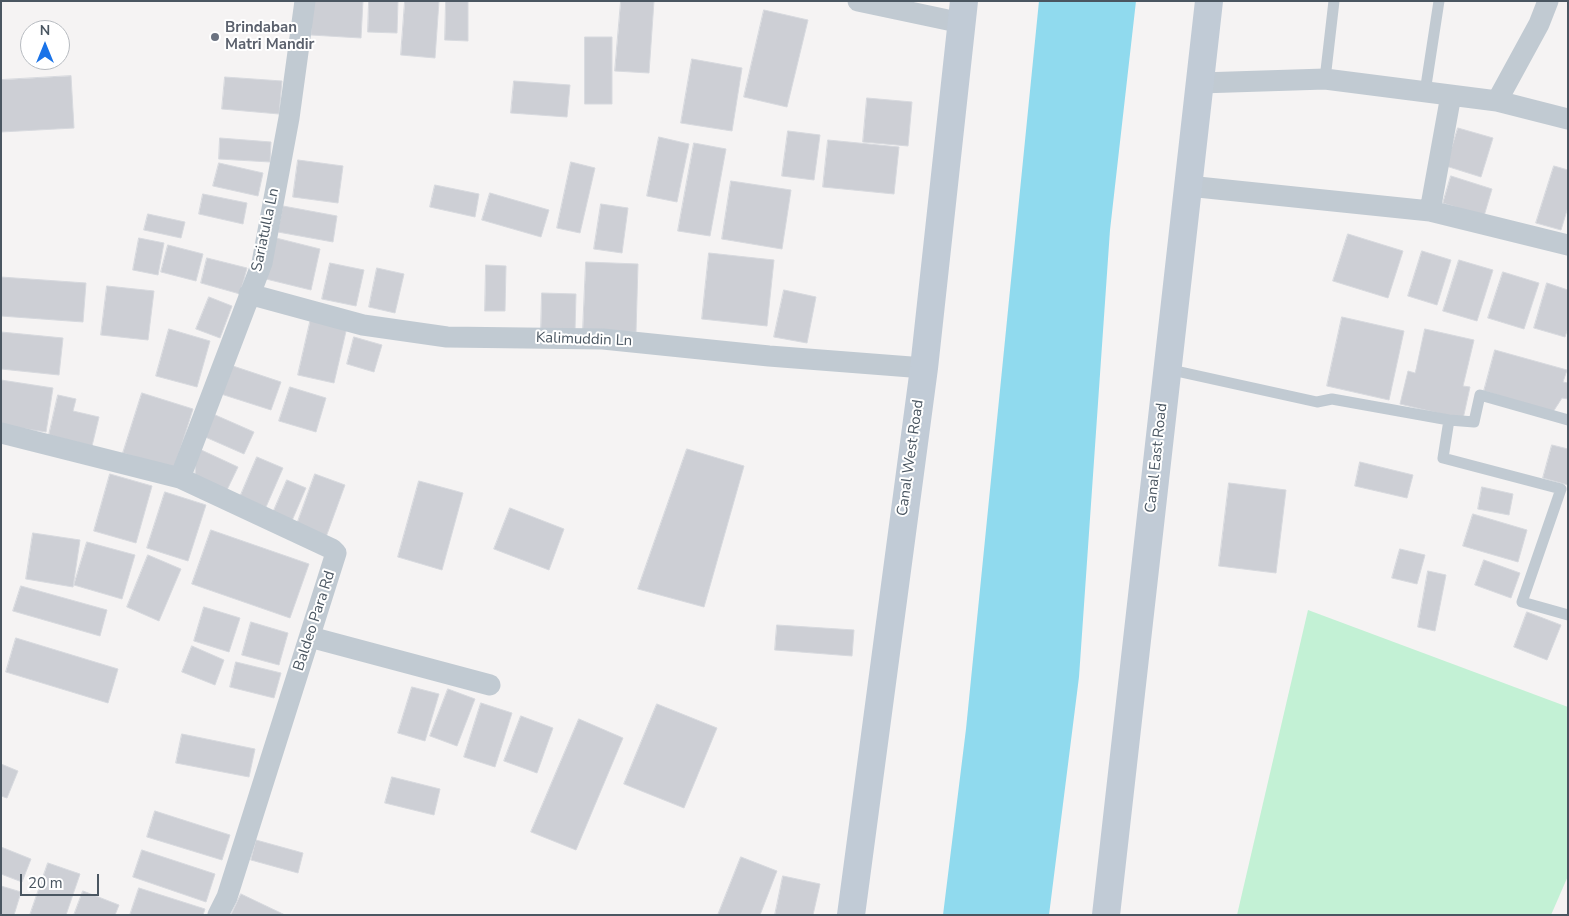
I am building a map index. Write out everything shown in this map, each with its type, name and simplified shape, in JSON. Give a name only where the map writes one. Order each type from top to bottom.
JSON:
[{"type":"main road","name":"Canal East Road","points":[[1106,915],[1209,1]]},
{"type":"main road","name":"Canal West Road","points":[[851,915],[924,368],[963,12]]},
{"type":"street","name":"Sariatulla Ln","points":[[180,478],[262,263],[289,118],[305,1]]},
{"type":"street","points":[[858,1],[963,12]]},
{"type":"street","points":[[1498,101],[1539,24],[1548,1]]},
{"type":"street","points":[[1200,83],[1326,79],[1498,101],[1568,119]]},
{"type":"street","points":[[1430,211],[1451,95]]},
{"type":"street","points":[[1188,186],[1430,211],[1568,245]]},
{"type":"street","name":"Kalimuddin Ln","points":[[249,294],[363,325],[446,337],[603,339],[769,356],[924,368]]},
{"type":"street","name":"Baldeo Para Rd","points":[[1,433],[180,478],[335,551],[336,556],[227,897],[218,915]]},
{"type":"street","points":[[310,637],[490,685]]},
{"type":"lane","points":[[1326,79],[1334,1]]},
{"type":"lane","points":[[1425,92],[1439,1]]},
{"type":"lane","points":[[1167,369],[1317,402],[1332,399],[1449,420],[1474,422],[1480,395],[1568,420]]},
{"type":"lane","points":[[1449,420],[1443,458],[1561,489],[1522,602],[1568,615]]},
{"type":"green space","points":[[1308,610],[1568,707],[1568,876],[1551,915],[1237,915]]},
{"type":"water","points":[[1039,1],[1136,1],[1110,230],[1079,677],[1049,915],[943,915],[966,729]]},
{"type":"building","points":[[313,1],[363,1],[361,38],[311,35]]},
{"type":"building","points":[[369,1],[398,1],[397,33],[368,32]]},
{"type":"building","points":[[405,1],[439,1],[435,58],[401,55]]},
{"type":"building","points":[[446,1],[468,1],[468,41],[445,40]]},
{"type":"building","points":[[621,1],[654,1],[649,73],[615,71]]},
{"type":"building","points":[[764,10],[808,20],[787,107],[744,97]]},
{"type":"building","points":[[585,37],[612,37],[612,104],[585,104]]},
{"type":"building","points":[[692,59],[742,68],[732,131],[681,123]]},
{"type":"building","points":[[71,76],[74,128],[1,132],[1,80]]},
{"type":"building","points":[[225,77],[282,81],[279,114],[222,109]]},
{"type":"building","points":[[514,81],[570,85],[567,117],[511,113]]},
{"type":"building","points":[[867,98],[912,102],[908,146],[863,142]]},
{"type":"building","points":[[1458,128],[1493,138],[1481,177],[1446,166]]},
{"type":"building","points":[[788,131],[820,135],[814,180],[782,176]]},
{"type":"building","points":[[659,137],[689,144],[677,202],[647,196]]},
{"type":"building","points":[[220,138],[271,142],[270,162],[219,159]]},
{"type":"building","points":[[828,140],[899,147],[894,194],[823,187]]},
{"type":"building","points":[[694,143],[726,149],[710,236],[678,231]]},
{"type":"building","points":[[298,160],[343,166],[338,203],[293,197]]},
{"type":"building","points":[[571,162],[595,168],[580,233],[557,228]]},
{"type":"building","points":[[219,163],[263,173],[258,196],[213,186]]},
{"type":"building","points":[[1554,166],[1568,170],[1568,207],[1561,230],[1536,223]]},
{"type":"building","points":[[1451,176],[1492,189],[1484,216],[1443,203]]},
{"type":"building","points":[[731,181],[791,190],[782,249],[722,239]]},
{"type":"building","points":[[435,185],[479,194],[475,217],[430,207]]},
{"type":"building","points":[[490,193],[549,210],[541,237],[482,220]]},
{"type":"building","points":[[203,194],[247,203],[243,224],[199,214]]},
{"type":"building","points":[[601,204],[628,208],[622,253],[594,249]]},
{"type":"building","points":[[283,206],[337,216],[333,242],[278,232]]},
{"type":"building","points":[[148,214],[185,222],[181,238],[144,230]]},
{"type":"building","points":[[1348,234],[1403,251],[1388,298],[1333,281]]},
{"type":"building","points":[[139,238],[164,243],[158,275],[133,270]]},
{"type":"building","points":[[276,238],[320,249],[311,290],[266,279]]},
{"type":"building","points":[[168,245],[203,254],[196,281],[161,272]]},
{"type":"building","points":[[1422,251],[1451,260],[1437,305],[1408,296]]},
{"type":"building","points":[[709,253],[774,260],[767,326],[702,319]]},
{"type":"building","points":[[207,258],[247,268],[240,294],[201,283]]},
{"type":"building","points":[[1459,260],[1493,270],[1477,321],[1443,311]]},
{"type":"building","points":[[586,262],[638,264],[636,332],[583,330]]},
{"type":"building","points":[[330,263],[364,270],[356,306],[322,299]]},
{"type":"building","points":[[486,265],[506,266],[505,311],[485,311]]},
{"type":"building","points":[[377,268],[404,274],[395,313],[369,307]]},
{"type":"building","points":[[1503,272],[1539,283],[1524,329],[1488,318]]},
{"type":"building","points":[[1,277],[86,283],[83,322],[1,316]]},
{"type":"building","points":[[1547,283],[1568,290],[1568,328],[1565,337],[1534,328]]},
{"type":"building","points":[[107,286],[154,291],[148,340],[101,335]]},
{"type":"building","points":[[784,290],[816,297],[807,343],[774,337]]},
{"type":"building","points":[[542,293],[576,294],[575,331],[541,330]]},
{"type":"building","points":[[209,297],[232,306],[220,338],[196,329]]},
{"type":"building","points":[[1342,317],[1404,331],[1389,400],[1327,386]]},
{"type":"building","points":[[311,318],[347,327],[334,383],[298,375]]},
{"type":"building","points":[[169,329],[210,341],[197,387],[156,376]]},
{"type":"building","points":[[1425,329],[1474,340],[1463,386],[1470,387],[1463,419],[1400,404],[1408,371],[1415,373]]},
{"type":"building","points":[[1,332],[63,338],[59,375],[1,369]]},
{"type":"building","points":[[354,337],[382,345],[374,372],[347,364]]},
{"type":"building","points":[[1495,350],[1567,370],[1563,382],[1568,383],[1568,399],[1562,398],[1553,412],[1484,391]]},
{"type":"building","points":[[230,365],[281,382],[271,410],[221,394]]},
{"type":"building","points":[[1,380],[53,388],[46,432],[1,425]]},
{"type":"building","points":[[290,387],[326,398],[316,432],[279,421]]},
{"type":"building","points":[[142,393],[193,409],[174,469],[123,453]]},
{"type":"building","points":[[58,395],[76,399],[73,411],[99,417],[92,446],[49,435]]},
{"type":"building","points":[[213,414],[254,432],[244,454],[203,436]]},
{"type":"building","points":[[1552,445],[1568,449],[1568,485],[1543,478]]},
{"type":"building","points":[[197,448],[238,467],[225,494],[195,480]]},
{"type":"building","points":[[687,449],[744,466],[704,607],[638,589]]},
{"type":"building","points":[[257,457],[283,468],[266,507],[240,497]]},
{"type":"building","points":[[1360,462],[1413,475],[1407,498],[1355,486]]},
{"type":"building","points":[[110,474],[152,486],[136,543],[94,531]]},
{"type":"building","points":[[315,474],[345,485],[326,537],[296,527]]},
{"type":"building","points":[[287,480],[306,488],[291,523],[272,515]]},
{"type":"building","points":[[419,481],[463,493],[442,570],[398,557]]},
{"type":"building","points":[[1229,483],[1286,490],[1276,573],[1219,566]]},
{"type":"building","points":[[1482,487],[1513,494],[1509,515],[1478,509]]},
{"type":"building","points":[[165,492],[206,505],[188,561],[147,548]]},
{"type":"building","points":[[510,508],[564,529],[549,570],[494,549]]},
{"type":"building","points":[[1473,514],[1527,530],[1518,562],[1463,546]]},
{"type":"building","points":[[211,530],[309,564],[290,618],[192,584]]},
{"type":"building","points":[[33,533],[80,540],[73,587],[26,579]]},
{"type":"building","points":[[87,542],[135,555],[122,599],[74,585]]},
{"type":"building","points":[[1400,549],[1425,555],[1417,584],[1392,578]]},
{"type":"building","points":[[148,555],[181,569],[159,621],[127,607]]},
{"type":"building","points":[[1484,560],[1520,573],[1511,598],[1475,585]]},
{"type":"building","points":[[1428,571],[1446,575],[1435,631],[1418,627]]},
{"type":"building","points":[[21,586],[107,610],[100,636],[13,611]]},
{"type":"building","points":[[204,607],[240,618],[229,652],[194,641]]},
{"type":"building","points":[[1527,612],[1561,625],[1547,660],[1514,647]]},
{"type":"building","points":[[251,622],[288,633],[279,665],[242,655]]},
{"type":"building","points":[[777,625],[854,630],[852,656],[775,650]]},
{"type":"building","points":[[16,638],[118,669],[108,703],[6,672]]},
{"type":"building","points":[[192,646],[224,660],[215,685],[182,672]]},
{"type":"building","points":[[236,662],[281,673],[274,698],[230,687]]},
{"type":"building","points":[[412,687],[439,694],[425,741],[398,733]]},
{"type":"building","points":[[448,689],[475,699],[457,746],[430,736]]},
{"type":"building","points":[[481,703],[512,713],[495,767],[464,757]]},
{"type":"building","points":[[657,704],[717,728],[684,808],[624,784]]},
{"type":"building","points":[[521,716],[553,728],[537,773],[504,761]]},
{"type":"building","points":[[579,719],[623,738],[576,850],[531,832]]},
{"type":"building","points":[[182,734],[255,749],[249,777],[176,763]]},
{"type":"building","points":[[1,764],[18,771],[7,798],[1,796]]},
{"type":"building","points":[[392,777],[440,789],[434,815],[385,803]]},
{"type":"building","points":[[155,811],[230,835],[222,860],[147,837]]},
{"type":"building","points":[[256,840],[303,853],[298,873],[251,860]]},
{"type":"building","points":[[1,847],[31,859],[22,882],[1,874]]},
{"type":"building","points":[[142,850],[215,874],[206,902],[133,877]]},
{"type":"building","points":[[741,857],[777,871],[760,915],[718,915]]},
{"type":"building","points":[[48,863],[80,874],[66,915],[30,915]]},
{"type":"building","points":[[783,876],[820,884],[813,915],[775,915]]},
{"type":"building","points":[[1,886],[21,892],[14,915],[1,915]]},
{"type":"building","points":[[139,888],[205,909],[203,915],[130,915]]},
{"type":"building","points":[[83,891],[119,905],[115,915],[74,915]]},
{"type":"building","points":[[241,894],[285,915],[231,915]]},
{"type":"place","name":"Brindaban Matri Mandir","points":[[215,37]]}]
